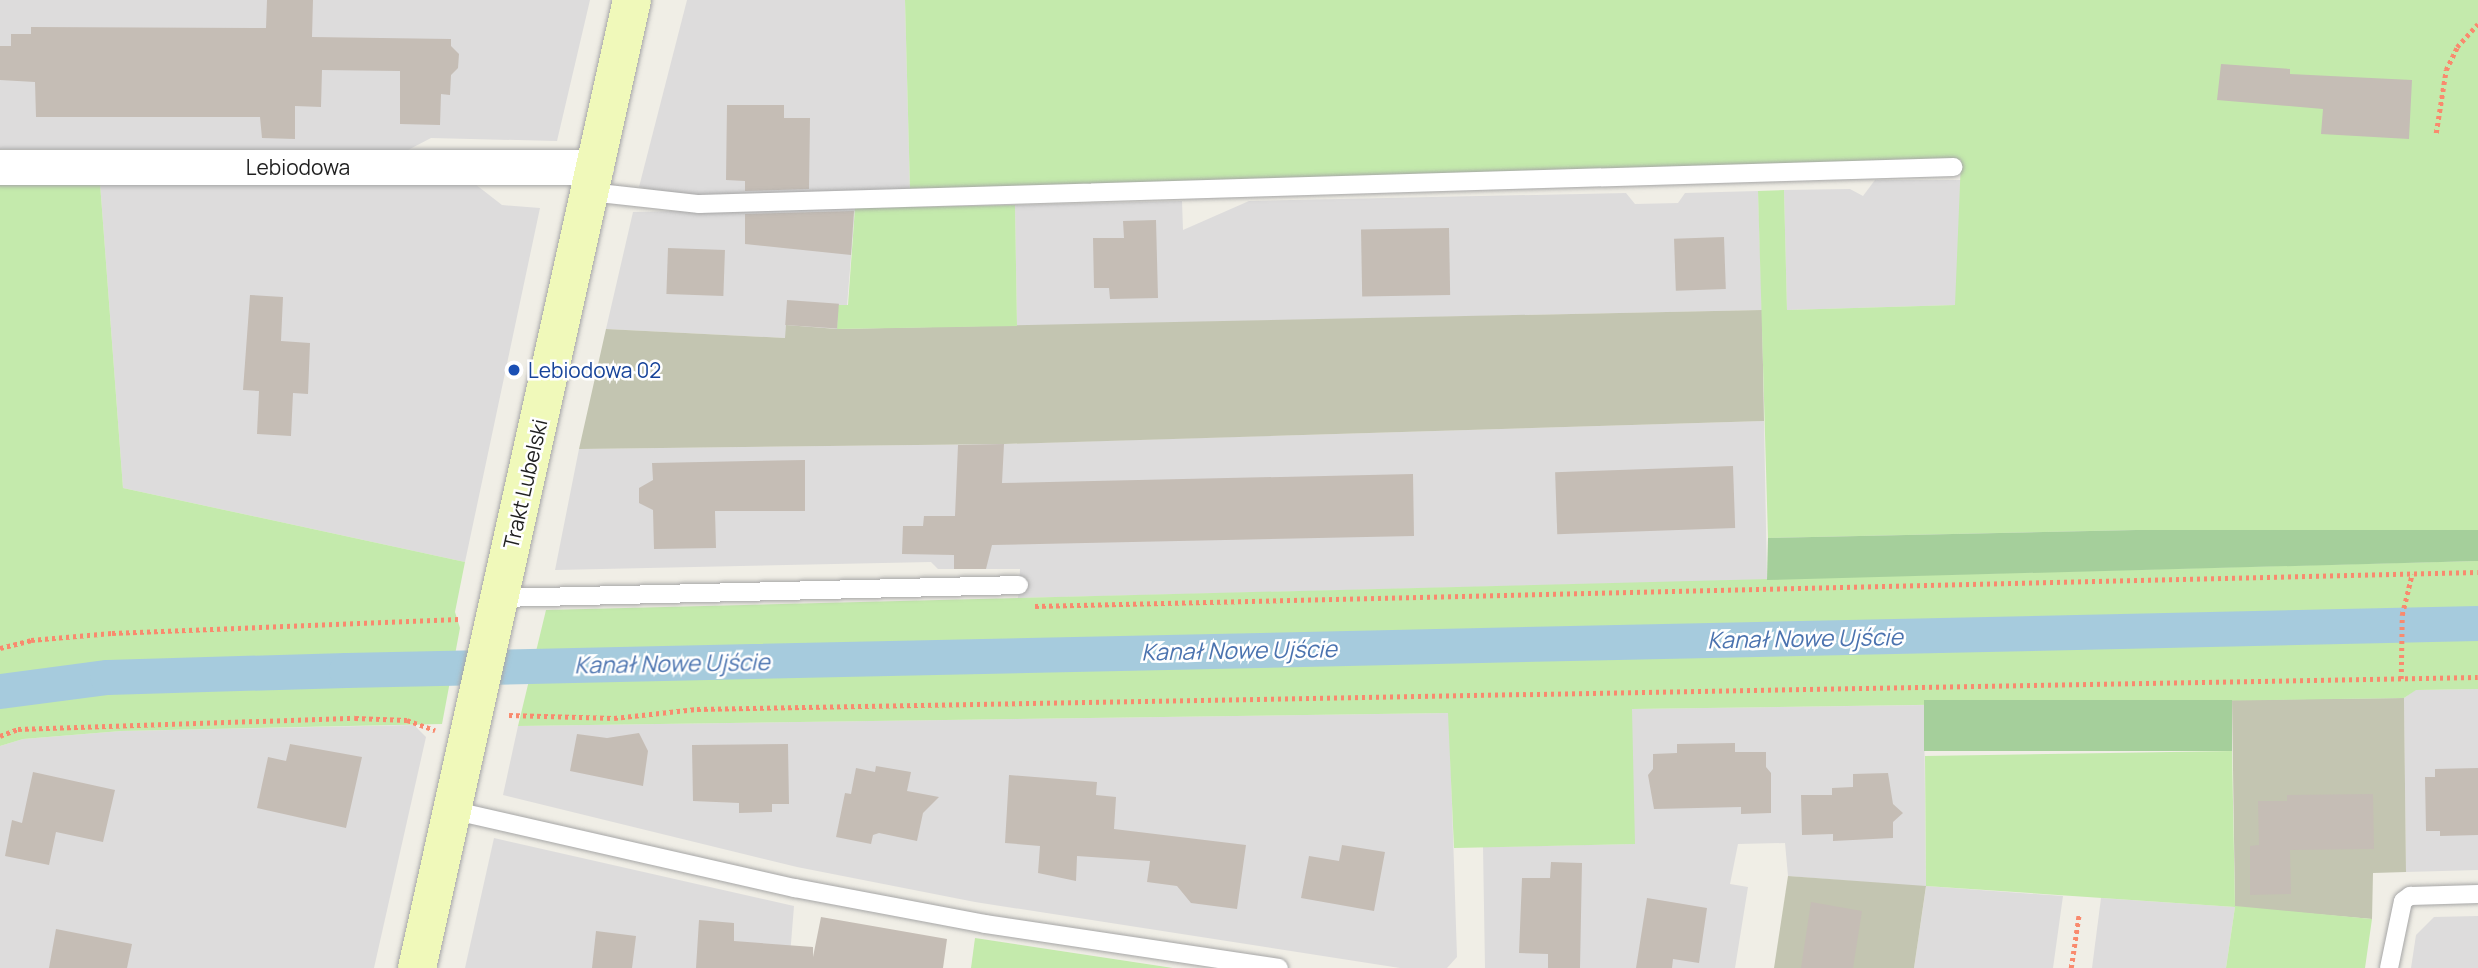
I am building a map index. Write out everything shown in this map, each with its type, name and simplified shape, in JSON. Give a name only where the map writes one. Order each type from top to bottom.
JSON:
[{"type":"street","name":"Trakt Lubelski","points":[[417,968],[632,0]]},
{"type":"street","name":"Lebiodowa","points":[[0,167],[593,179]]},
{"type":"lane","points":[[593,179],[699,204],[1953,167]]},
{"type":"lane","points":[[496,617],[1019,585]]},
{"type":"lane","points":[[451,810],[863,901],[1279,968]]},
{"type":"lane","points":[[2389,968],[2403,901],[2410,897],[2478,894]]},
{"type":"path","points":[[2436,133],[2446,70],[2457,47],[2478,24]]},
{"type":"path","points":[[1026,606],[2478,572]]},
{"type":"path","points":[[2401,679],[2402,615],[2412,574]]},
{"type":"path","points":[[0,648],[30,640],[112,633],[441,617],[496,617]]},
{"type":"path","points":[[0,736],[18,729],[355,718],[407,720],[442,732],[476,709],[614,718],[710,709],[2478,677]]},
{"type":"path","points":[[2071,968],[2079,914]]},
{"type":"shaded area","points":[[0,0],[590,0],[557,141],[431,138],[408,150],[0,149]]},
{"type":"shaded area","points":[[687,0],[905,0],[910,190],[685,197],[639,187]]},
{"type":"shaded area","points":[[1875,180],[1962,180],[1956,305],[1787,310],[1784,190],[1850,189],[1863,196]]},
{"type":"shaded area","points":[[100,183],[475,184],[502,205],[540,208],[465,562],[123,488]]},
{"type":"shaded area","points":[[1758,191],[1762,310],[1017,326],[1015,205],[1182,201],[1183,230],[1249,201],[1626,193],[1635,204],[1678,203],[1685,193]]},
{"type":"shaded area","points":[[855,208],[847,306],[838,306],[837,329],[786,325],[786,338],[606,329],[633,212]]},
{"type":"shaded area","points":[[1762,310],[1764,421],[1004,444],[579,449],[606,329],[785,338],[786,325],[837,329]]},
{"type":"shaded area","points":[[1764,421],[1767,580],[1018,598],[1020,569],[938,569],[931,562],[555,570],[579,449],[1003,444]]},
{"type":"shaded area","points":[[2478,689],[2478,870],[2406,872],[2404,698],[2415,690]]},
{"type":"shaded area","points":[[2404,698],[2406,872],[2373,873],[2372,919],[2235,907],[2232,700]]},
{"type":"shaded area","points":[[1924,705],[1926,886],[2063,896],[2053,968],[1914,968],[1926,887],[1788,876],[1785,843],[1738,844],[1730,884],[1748,887],[1735,968],[1485,968],[1483,847],[1634,844],[1631,709]]},
{"type":"shaded area","points":[[1449,713],[1457,957],[1447,968],[1400,968],[975,902],[797,867],[503,795],[518,726]]},
{"type":"shaded area","points":[[414,725],[426,737],[374,968],[0,968],[0,746],[23,739],[121,731]]},
{"type":"shaded area","points":[[494,838],[794,906],[789,968],[465,968]]},
{"type":"shaded area","points":[[1788,876],[1926,886],[1914,968],[1774,968]]},
{"type":"shaded area","points":[[2101,898],[2235,907],[2226,968],[2092,968]]},
{"type":"shaded area","points":[[2478,916],[2478,968],[2411,968],[2416,935],[2434,917]]},
{"type":"green space","points":[[905,0],[2478,0],[2478,530],[2136,530],[1768,538],[1758,191],[1784,190],[1787,310],[1955,305],[1961,160],[910,190]]},
{"type":"green space","points":[[0,183],[100,183],[123,488],[465,562],[455,612],[460,628],[442,724],[121,731],[23,739],[0,746]]},
{"type":"green space","points":[[1015,205],[1017,326],[837,329],[838,305],[848,305],[855,208]]},
{"type":"green space","points":[[2136,530],[2478,530],[2478,561],[1767,580],[1768,538]]},
{"type":"green space","points":[[2478,561],[2478,689],[2416,690],[2404,698],[1632,709],[1635,844],[1454,848],[1448,713],[518,726],[546,610]]},
{"type":"green space","points":[[1924,700],[2232,700],[2232,751],[1924,751]]},
{"type":"green space","points":[[2232,751],[2235,906],[2372,919],[2365,968],[2226,968],[2235,907],[1926,886],[1925,756]]},
{"type":"green space","points":[[975,938],[1173,968],[971,968]]},
{"type":"building","points":[[267,0],[313,0],[312,37],[451,39],[451,46],[459,54],[458,68],[451,75],[450,95],[441,94],[440,125],[400,124],[400,71],[322,70],[321,107],[295,106],[295,139],[262,138],[260,117],[36,117],[35,82],[0,80],[0,46],[11,46],[11,34],[31,34],[31,27],[266,28]]},
{"type":"building","points":[[2221,64],[2290,69],[2290,74],[2412,80],[2409,139],[2321,134],[2323,109],[2217,100]]},
{"type":"building","points":[[727,105],[784,105],[784,118],[810,118],[809,189],[745,191],[745,181],[726,180]]},
{"type":"building","points":[[854,211],[851,255],[745,244],[745,214]]},
{"type":"building","points":[[1156,220],[1158,298],[1110,299],[1109,288],[1094,288],[1093,238],[1124,238],[1123,221]]},
{"type":"building","points":[[1449,228],[1450,295],[1362,297],[1361,230]]},
{"type":"building","points":[[1724,237],[1726,289],[1676,291],[1674,239]]},
{"type":"building","points":[[668,248],[725,250],[723,296],[666,294]]},
{"type":"building","points":[[250,295],[283,297],[281,341],[310,343],[308,394],[293,393],[291,436],[257,434],[259,391],[243,390]]},
{"type":"building","points":[[787,300],[839,304],[837,329],[785,325]]},
{"type":"building","points":[[1004,444],[1002,483],[1413,474],[1414,536],[992,545],[986,569],[954,569],[954,555],[902,554],[903,526],[923,526],[924,516],[955,516],[958,445]]},
{"type":"building","points":[[805,460],[805,511],[715,511],[716,548],[654,549],[653,510],[639,503],[639,488],[653,480],[652,463]]},
{"type":"building","points":[[1733,466],[1735,528],[1557,534],[1555,472]]},
{"type":"building","points":[[639,733],[648,751],[643,786],[570,771],[577,734],[607,738]]},
{"type":"building","points":[[1735,743],[1735,752],[1766,752],[1766,767],[1771,773],[1771,813],[1741,814],[1741,807],[1654,809],[1648,775],[1653,769],[1653,754],[1677,753],[1677,744]]},
{"type":"building","points":[[290,744],[362,757],[346,828],[257,808],[268,757],[286,761]]},
{"type":"building","points":[[788,744],[789,804],[772,804],[772,812],[739,813],[739,803],[693,801],[692,745]]},
{"type":"building","points":[[876,766],[911,772],[907,791],[939,797],[923,813],[917,841],[879,833],[873,835],[871,844],[836,837],[845,793],[851,794],[856,768],[875,772]]},
{"type":"building","points":[[2478,768],[2478,835],[2440,836],[2440,831],[2426,831],[2425,777],[2435,777],[2435,769]]},
{"type":"building","points":[[33,772],[115,790],[103,842],[56,832],[49,865],[5,856],[12,820],[22,823]]},
{"type":"building","points":[[1888,773],[1893,804],[1903,813],[1893,822],[1893,838],[1833,841],[1833,834],[1802,835],[1801,795],[1832,795],[1832,788],[1853,787],[1853,774]]},
{"type":"building","points":[[1009,775],[1097,782],[1096,795],[1116,797],[1114,829],[1246,845],[1237,909],[1191,903],[1177,886],[1147,882],[1150,861],[1077,856],[1076,881],[1038,873],[1040,846],[1005,843]]},
{"type":"building","points":[[2373,794],[2374,849],[2290,850],[2291,894],[2250,895],[2250,846],[2259,845],[2258,801],[2287,801],[2287,795]]},
{"type":"building","points":[[1342,845],[1385,852],[1374,911],[1301,898],[1309,856],[1339,861]]},
{"type":"building","points":[[1551,862],[1582,863],[1580,968],[1548,968],[1548,954],[1519,953],[1522,878],[1550,878]]},
{"type":"building","points":[[1647,898],[1707,908],[1699,963],[1673,959],[1672,968],[1636,968]]},
{"type":"building","points":[[1811,902],[1862,911],[1853,968],[1801,968]]},
{"type":"building","points":[[821,917],[947,939],[943,968],[696,968],[699,920],[734,923],[734,941],[813,947],[813,957]]},
{"type":"building","points":[[56,929],[132,944],[127,968],[49,968]]},
{"type":"building","points":[[596,931],[636,936],[632,968],[592,968]]},
{"type":"waterway","name":"Kanał Nowe Ujście","points":[[0,691],[107,677],[346,670],[2478,623]]},
{"type":"place","name":"Lebiodowa 02","points":[[514,370]]}]
